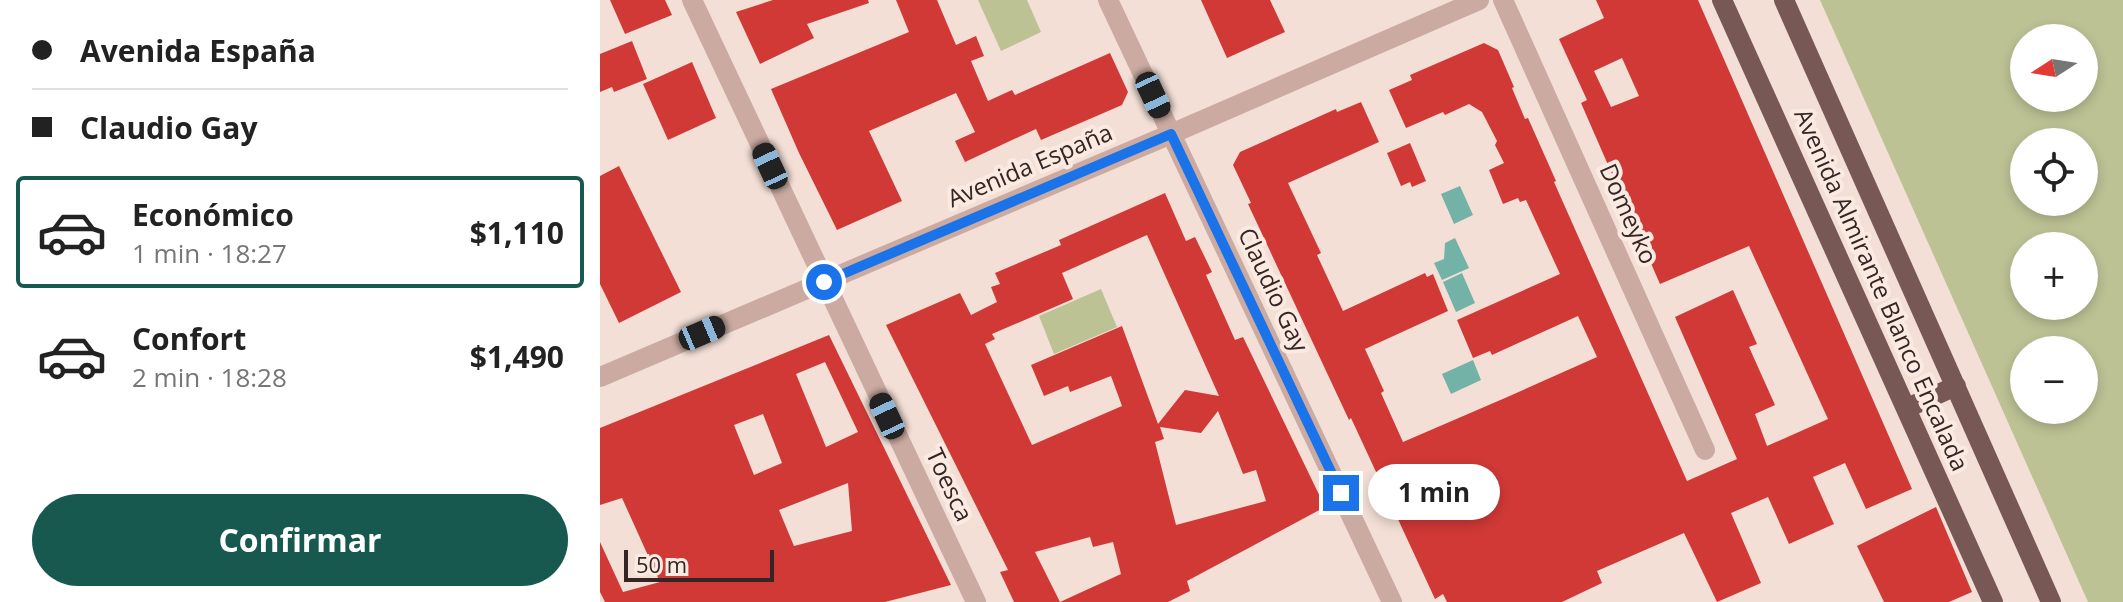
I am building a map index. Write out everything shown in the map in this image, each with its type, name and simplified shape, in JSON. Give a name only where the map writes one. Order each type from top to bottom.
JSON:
[{"type":"main road","name":"Avenida Almirante Blanco Encalada","points":[[1722,0],[1993,602]]},
{"type":"main road","name":"Avenida Almirante Blanco Encalada","points":[[1784,0],[2051,602]]},
{"type":"main road","points":[[1907,408],[1956,386]]},
{"type":"street","name":"Toesca","points":[[692,0],[976,602]]},
{"type":"street","name":"Claudio Gay","points":[[1108,0],[1392,602]]},
{"type":"street","name":"Avenida España","points":[[600,377],[1479,0]]},
{"type":"street","name":"Domeyko","points":[[1503,0],[1705,450]]},
{"type":"green space","points":[[978,0],[1027,0],[1041,32],[1001,51]]},
{"type":"green space","points":[[1820,0],[2123,0],[2123,602],[2088,602]]},
{"type":"green space","points":[[1101,289],[1117,327],[1054,354],[1039,316]]},
{"type":"water","points":[[1460,186],[1473,215],[1454,224],[1441,194]]},
{"type":"water","points":[[1455,238],[1469,268],[1442,280],[1434,263],[1444,259],[1445,243]]},
{"type":"water","points":[[1462,273],[1475,303],[1456,312],[1443,282]]},
{"type":"water","points":[[1473,360],[1481,380],[1451,394],[1442,374]]},
{"type":"building","points":[[610,0],[665,0],[672,15],[625,34]]},
{"type":"building","points":[[773,0],[868,0],[869,3],[807,24],[814,38],[760,64],[736,12]]},
{"type":"building","points":[[896,0],[937,0],[956,45],[976,36],[984,56],[971,61],[988,101],[1012,90],[1015,95],[1110,53],[1128,92],[1122,105],[1041,140],[1036,129],[965,162],[955,141],[975,132],[956,93],[869,131],[902,201],[837,230],[771,89],[909,32]]},
{"type":"building","points":[[1201,0],[1270,0],[1285,32],[1227,58]]},
{"type":"building","points":[[1596,0],[1698,0],[1912,489],[1866,509],[1845,463],[1813,477],[1834,524],[1789,544],[1768,497],[1731,513],[1761,583],[1717,602],[1684,533],[1597,571],[1602,583],[1562,602],[1447,602],[1443,594],[1435,599],[1248,204],[1251,203],[1233,165],[1240,152],[1336,109],[1337,112],[1361,102],[1379,142],[1288,183],[1321,253],[1317,255],[1343,311],[1425,273],[1427,277],[1433,274],[1448,311],[1365,349],[1403,442],[1597,357],[1578,316],[1492,355],[1490,351],[1473,358],[1457,320],[1560,274],[1526,200],[1520,202],[1518,198],[1503,204],[1489,170],[1504,163],[1482,112],[1469,104],[1406,128],[1389,90],[1412,80],[1410,75],[1484,43],[1498,50],[1525,119],[1528,118],[1687,481],[1737,459],[1675,317],[1733,290],[1757,344],[1749,347],[1775,405],[1755,414],[1767,446],[1828,419],[1749,246],[1660,284],[1581,103],[1587,100],[1559,39],[1604,18]],"holes":[[[1622,58],[1639,96],[1611,107],[1594,71]]]},
{"type":"building","points":[[632,41],[647,79],[614,92],[612,87],[600,92],[600,54]]},
{"type":"building","points":[[692,62],[716,118],[668,140],[643,84]]},
{"type":"building","points":[[1410,143],[1426,181],[1412,187],[1410,182],[1401,186],[1387,153]]},
{"type":"building","points":[[619,166],[681,292],[619,323],[600,284],[600,176]]},
{"type":"building","points":[[1165,193],[1186,241],[1195,237],[1212,272],[1206,275],[1235,340],[1243,337],[1325,507],[1187,581],[1190,591],[1168,602],[1060,602],[1014,602],[1000,572],[1008,570],[886,325],[960,293],[971,315],[997,302],[991,287],[1000,284],[995,273],[1061,245],[1059,240]],"holes":[[[1147,235],[1219,396],[1185,390],[1158,424],[1122,326],[1031,365],[1044,396],[1068,386],[1070,392],[1111,376],[1122,406],[1032,445],[985,344],[995,339],[992,334],[1073,299],[1062,273]],[[1218,411],[1243,474],[1256,470],[1266,501],[1176,525],[1155,442],[1164,439],[1160,427],[1201,433]],[[1090,537],[1093,547],[1113,542],[1121,574],[1060,602],[1035,552]]]},
{"type":"building","points":[[829,335],[951,585],[885,602],[605,602],[600,592],[600,542],[623,592],[660,582],[622,498],[600,505],[600,428]],"holes":[[[825,362],[858,432],[826,447],[796,374]],[[763,414],[782,463],[754,475],[734,425]],[[848,483],[852,531],[794,546],[779,510]]]},
{"type":"building","points":[[1936,507],[1972,592],[1949,602],[1884,602],[1857,546]]},
{"type":"route","points":[[824,282],[1171,134],[1341,493]]}]
